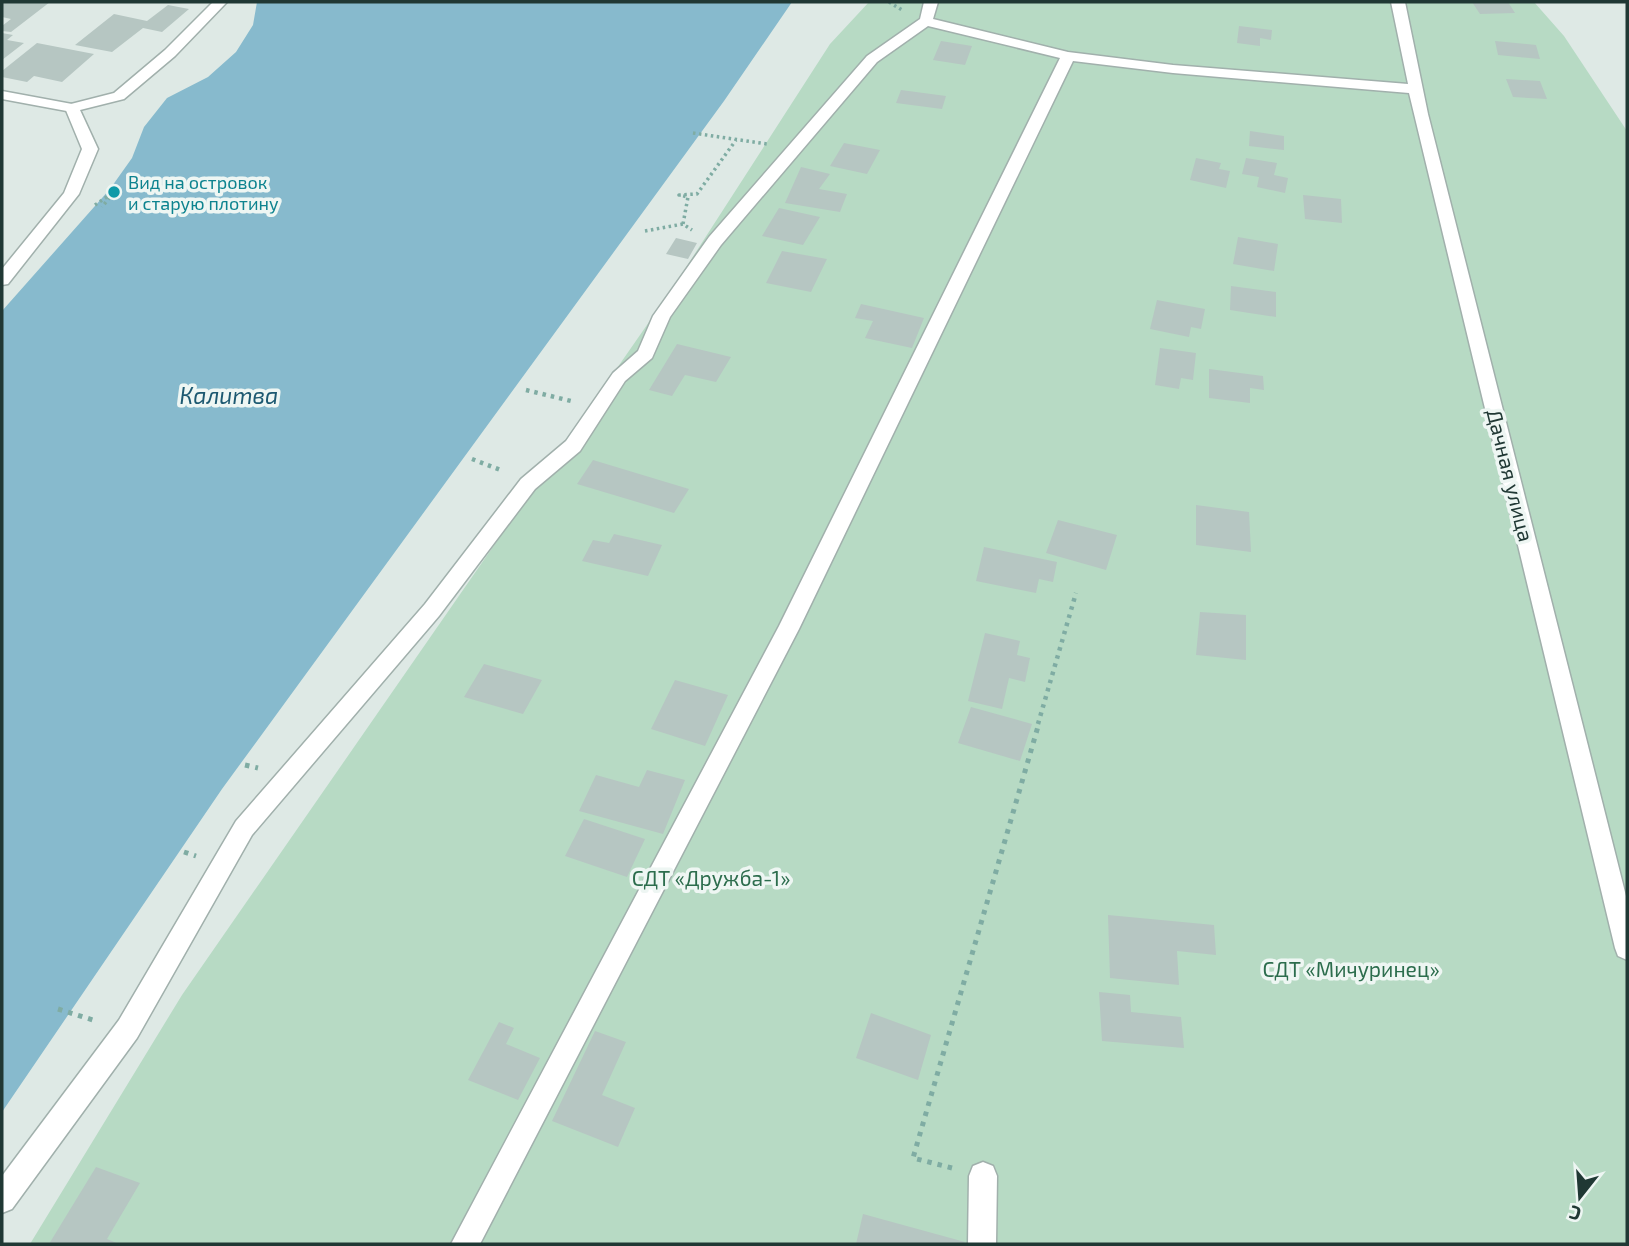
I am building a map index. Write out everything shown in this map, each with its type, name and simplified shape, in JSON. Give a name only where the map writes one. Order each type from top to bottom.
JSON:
[{"type":"street","points":[[2,94],[72,108],[119,96],[170,53],[220,2]]},
{"type":"street","name":"Дачная улица","points":[[1398,2],[1627,948]]},
{"type":"street","points":[[2,1199],[128,1029],[244,828],[432,610],[528,484],[573,446],[619,377],[646,354],[662,316],[715,241],[872,59],[928,11],[1068,56],[1173,69],[1417,89]]},
{"type":"street","points":[[465,1244],[788,629],[1068,56]]},
{"type":"street","points":[[2,280],[71,194],[90,149],[72,108]]},
{"type":"street","points":[[982,1244],[983,1176]]},
{"type":"path","points":[[693,133],[796,147]]},
{"type":"path","points":[[683,225],[689,202],[688,197],[678,195],[697,194],[710,172],[736,140]]},
{"type":"path","points":[[645,231],[683,225],[715,241]]},
{"type":"path","points":[[526,390],[558,398]]},
{"type":"path","points":[[472,459],[511,474]]},
{"type":"path","points":[[983,1176],[913,1157],[1076,593]]},
{"type":"path","points":[[58,1009],[80,1016]]},
{"type":"green space","points":[[869,2],[1534,2],[1564,36],[1627,131],[1627,1244],[30,1244],[182,995],[674,286],[830,44]]},
{"type":"water","name":"Калитва","points":[[257,2],[792,2],[724,101],[222,789],[2,1112],[2,311],[110,189],[132,158],[144,127],[167,98],[208,77],[236,52],[253,25]]},
{"type":"building","points":[[3,2],[50,2],[11,32],[2,31],[2,26],[11,19],[2,17]]},
{"type":"building","points":[[1472,2],[1508,2],[1515,13],[1480,14]]},
{"type":"building","points":[[168,5],[189,9],[162,32],[143,28],[112,52],[75,45],[114,14],[147,21]]},
{"type":"building","points":[[1239,26],[1272,30],[1271,40],[1260,38],[1260,46],[1237,43]]},
{"type":"building","points":[[2,33],[13,35],[7,40],[24,43],[2,60]]},
{"type":"building","points":[[941,41],[972,46],[965,65],[933,60]]},
{"type":"building","points":[[1495,41],[1536,45],[1540,59],[1498,55]]},
{"type":"building","points":[[37,43],[94,54],[62,82],[34,76],[27,82],[2,77],[2,71]]},
{"type":"building","points":[[1506,79],[1540,81],[1547,99],[1513,97]]},
{"type":"building","points":[[901,90],[946,96],[942,109],[896,103]]},
{"type":"building","points":[[1250,131],[1284,136],[1284,150],[1249,146]]},
{"type":"building","points":[[844,143],[880,150],[867,174],[830,166]]},
{"type":"building","points":[[1196,158],[1221,163],[1219,169],[1230,171],[1226,188],[1190,180]]},
{"type":"building","points":[[1246,158],[1277,163],[1274,175],[1288,178],[1285,193],[1257,187],[1259,177],[1242,174]]},
{"type":"building","points":[[801,167],[830,174],[819,189],[847,194],[840,212],[785,203]]},
{"type":"building","points":[[1303,195],[1341,199],[1342,223],[1305,219]]},
{"type":"building","points":[[779,208],[820,217],[803,245],[762,236]]},
{"type":"building","points":[[1238,237],[1278,244],[1274,271],[1233,264]]},
{"type":"building","points":[[676,238],[697,243],[688,259],[666,254]]},
{"type":"building","points":[[782,251],[827,259],[811,292],[766,283]]},
{"type":"building","points":[[1231,286],[1276,292],[1276,317],[1230,310]]},
{"type":"building","points":[[1157,300],[1205,309],[1201,329],[1191,327],[1189,337],[1150,329]]},
{"type":"building","points":[[861,304],[924,318],[912,348],[865,338],[873,321],[855,318]]},
{"type":"building","points":[[677,344],[731,357],[716,382],[685,375],[672,396],[649,390]]},
{"type":"building","points":[[1160,348],[1196,353],[1193,380],[1181,378],[1179,389],[1155,385]]},
{"type":"building","points":[[1209,369],[1263,376],[1264,390],[1250,388],[1250,403],[1209,398]]},
{"type":"building","points":[[593,460],[689,489],[674,513],[577,484]]},
{"type":"building","points":[[1196,505],[1249,512],[1251,552],[1196,545]]},
{"type":"building","points":[[1058,520],[1117,535],[1106,570],[1046,553]]},
{"type":"building","points":[[614,534],[662,545],[648,576],[582,561],[593,540],[609,543]]},
{"type":"building","points":[[984,547],[1057,562],[1053,582],[1039,579],[1036,593],[976,581]]},
{"type":"building","points":[[1200,612],[1246,615],[1246,660],[1196,655]]},
{"type":"building","points":[[985,633],[1020,641],[1017,655],[1030,658],[1025,682],[1009,678],[1002,709],[968,701]]},
{"type":"building","points":[[484,664],[542,680],[523,714],[464,697]]},
{"type":"building","points":[[675,680],[728,695],[705,746],[651,729]]},
{"type":"building","points":[[971,707],[1032,724],[1020,761],[958,743]]},
{"type":"building","points":[[647,770],[685,780],[663,834],[579,811],[596,775],[639,787]]},
{"type":"building","points":[[584,819],[645,839],[627,877],[565,856]]},
{"type":"building","points":[[1108,915],[1214,925],[1216,955],[1177,951],[1179,985],[1110,978]]},
{"type":"building","points":[[1099,992],[1130,995],[1131,1012],[1181,1017],[1184,1048],[1102,1041]]},
{"type":"building","points":[[871,1013],[931,1035],[918,1080],[856,1058]]},
{"type":"building","points":[[499,1022],[514,1028],[506,1044],[540,1058],[518,1100],[468,1080]]},
{"type":"building","points":[[595,1031],[626,1042],[602,1095],[635,1108],[618,1147],[552,1121]]},
{"type":"building","points":[[96,1167],[140,1183],[107,1239],[119,1244],[49,1244]]},
{"type":"building","points":[[863,1214],[965,1242],[856,1244]]},
{"type":"place","name":"Вид на островок и старую плотину","points":[[114,192]]},
{"type":"park label","name":"СДТ «Дружба-1»","points":[[711,877]]},
{"type":"park label","name":"СДТ «Мичуринец»","points":[[1351,968]]}]
